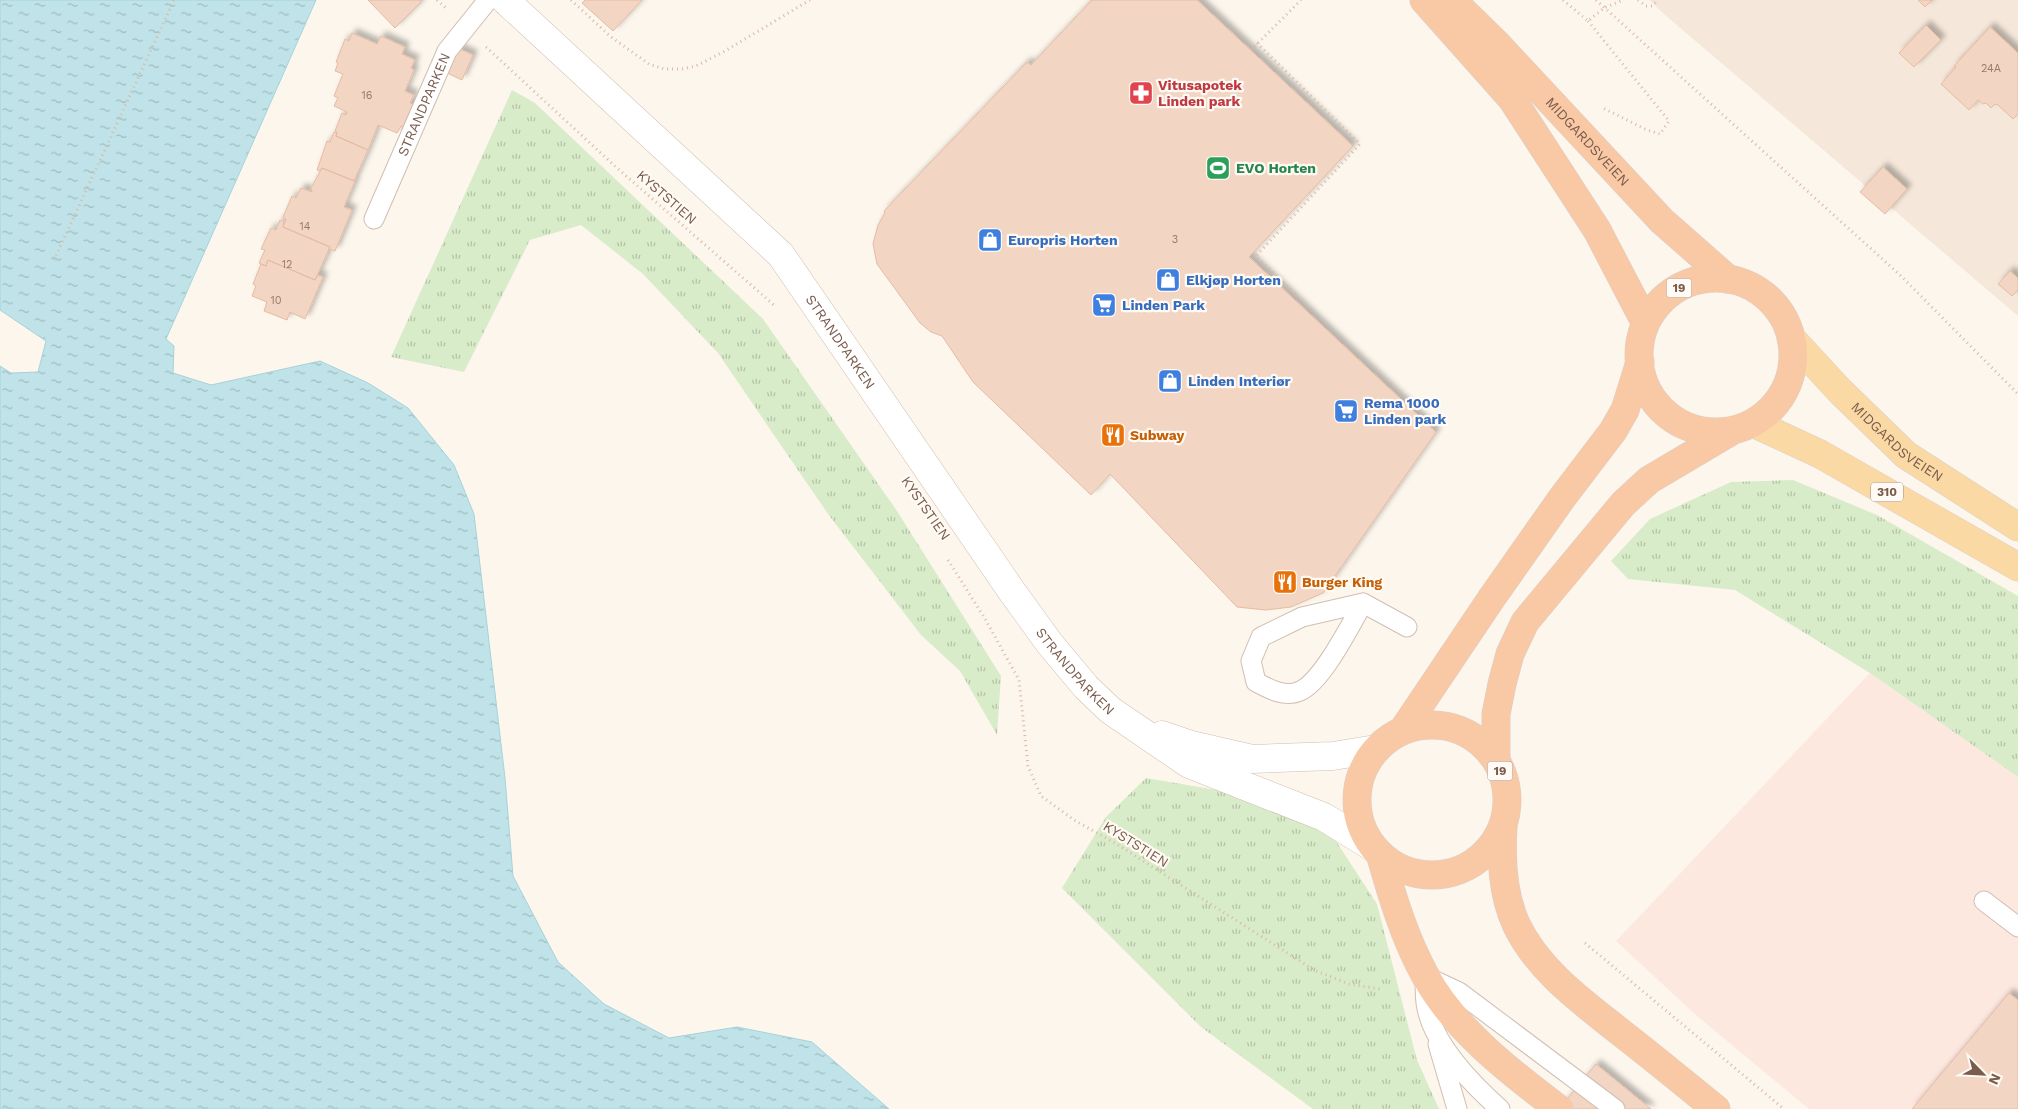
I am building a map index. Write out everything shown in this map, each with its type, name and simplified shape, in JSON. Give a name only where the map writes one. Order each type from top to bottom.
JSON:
[{"type":"highway","points":[[1424,0],[1512,100],[1597,230],[1645,322]]},
{"type":"highway","name":"MIDGARDSVEIEN","points":[[1452,0],[1494,42],[1662,221],[1728,279]]},
{"type":"highway","name":"19","points":[[1403,730],[1490,599],[1562,498],[1613,431],[1625,410],[1640,362],[1640,342],[1645,322],[1666,293],[1692,282],[1709,278],[1728,279],[1746,284],[1762,293],[1775,306],[1785,321],[1791,338],[1794,357],[1791,375],[1779,401],[1743,427],[1664,470],[1623,504],[1525,622],[1510,654],[1502,684],[1496,714],[1496,760]]},
{"type":"highway","name":"19","points":[[1640,362],[1650,393],[1659,406],[1671,417],[1700,430],[1743,427]]},
{"type":"highway","name":"19","points":[[1558,1109],[1512,1072],[1457,1020],[1425,976],[1376,851],[1362,830],[1357,813],[1356,797],[1359,780],[1367,761],[1376,749],[1403,730],[1425,725],[1443,725],[1461,731],[1478,740],[1496,760],[1506,785],[1507,805],[1503,825],[1501,861],[1504,881],[1516,923],[1528,944],[1572,994],[1716,1109]]},
{"type":"highway","name":"19","points":[[1376,851],[1394,866],[1413,874],[1437,876],[1455,872],[1484,855],[1495,841],[1503,825]]},
{"type":"main road","name":"MIDGARDSVEIEN","points":[[1791,338],[1840,392],[1906,455],[2018,527]]},
{"type":"main road","name":"310","points":[[1743,427],[1820,454],[2018,567]]},
{"type":"street","name":"STRANDPARKEN","points":[[515,3],[780,255],[1013,593],[1045,637],[1086,687],[1110,710],[1188,764],[1324,817],[1376,851]]},
{"type":"street","name":"STRANDPARKEN","points":[[1130,723],[1191,745],[1252,759],[1333,756],[1376,749]]},
{"type":"lane","name":"STRANDPARKEN","points":[[374,218],[447,51],[464,27],[488,0]]},
{"type":"lane","points":[[1363,603],[1332,656],[1316,678],[1300,691],[1278,693],[1256,682],[1251,661],[1261,637],[1302,618],[1363,603],[1407,628]]},
{"type":"lane","points":[[1984,901],[2018,927]]},
{"type":"lane","points":[[1457,1109],[1442,1065],[1435,1031],[1426,1004],[1425,976],[1459,992],[1616,1109]]},
{"type":"lane","points":[[1435,1031],[1454,1061],[1500,1109]]},
{"type":"path","points":[[54,260],[174,0]]},
{"type":"path","name":"KYSTSTIEN","points":[[438,0],[464,27],[617,168],[778,309]]},
{"type":"path","points":[[571,0],[611,37],[649,64],[664,69],[682,69],[696,66],[725,51],[810,0]]},
{"type":"path","points":[[1251,50],[1301,0]]},
{"type":"path","points":[[1563,0],[1588,21],[1669,121],[1660,134],[1628,121],[1597,104]]},
{"type":"path","points":[[1596,0],[1900,275],[2018,394]]},
{"type":"path","points":[[1588,21],[1604,8],[1622,0]]},
{"type":"path","points":[[1638,0],[1646,6],[1652,6],[1658,0]]},
{"type":"path","points":[[1258,43],[1360,144],[1256,256],[1294,293],[1291,296]]},
{"type":"path","name":"KYSTSTIEN","points":[[943,552],[984,617],[1019,680],[1028,766],[1041,796],[1074,820],[1115,843],[1314,970],[1349,984],[1381,989]]},
{"type":"path","points":[[1585,943],[1784,1109]]},
{"type":"shaded area","points":[[1649,0],[2018,0],[2018,316],[1665,15]]},
{"type":"shaded area","points":[[1870,673],[2018,777],[2018,1109],[1809,1109],[1697,1016],[1616,941]]},
{"type":"green space","points":[[512,90],[535,103],[763,319],[897,511],[1001,676],[997,735],[960,671],[921,635],[828,514],[718,353],[643,274],[581,225],[530,240],[464,372],[391,357]]},
{"type":"green space","points":[[1793,480],[1877,515],[2018,596],[2018,777],[1870,673],[1735,590],[1628,579],[1611,561],[1650,519],[1731,482]]},
{"type":"green space","points":[[1146,778],[1246,795],[1332,835],[1377,904],[1417,1060],[1439,1109],[1313,1109],[1201,1027],[1062,888],[1106,817]]},
{"type":"water","points":[[0,0],[316,0],[166,339],[174,346],[173,373],[211,385],[320,361],[368,383],[408,408],[454,465],[474,514],[505,778],[513,876],[558,962],[604,1004],[669,1038],[737,1027],[812,1042],[889,1109],[0,1109],[0,366],[11,373],[38,372],[46,341],[0,310]]},
{"type":"building","points":[[368,0],[420,0],[421,2],[395,28]]},
{"type":"building","points":[[585,0],[642,0],[613,31],[582,3]]},
{"type":"building","name":"Linden Park","points":[[1092,0],[1197,0],[1353,146],[1249,257],[1436,432],[1323,593],[1291,607],[1266,610],[1237,607],[1110,474],[1091,495],[973,382],[942,336],[931,332],[920,323],[877,264],[873,244],[878,225],[885,213],[884,211],[1027,62],[1031,65]]},
{"type":"building","points":[[1918,0],[1932,0],[1925,7]]},
{"type":"building","points":[[1926,25],[1941,40],[1914,67],[1899,53]]},
{"type":"building","points":[[1990,27],[2018,53],[2018,114],[2013,119],[1998,105],[1995,104],[1991,108],[1986,103],[1983,104],[1978,100],[1969,110],[1941,84],[1956,67],[1954,66]]},
{"type":"building","points":[[352,33],[377,44],[381,36],[405,47],[402,54],[415,60],[411,68],[414,70],[405,91],[414,95],[410,103],[413,104],[403,127],[401,126],[397,133],[378,125],[368,150],[336,136],[337,132],[335,131],[342,113],[346,115],[347,112],[334,106],[338,98],[334,96],[343,74],[335,71],[338,63],[336,62],[345,39],[349,41]]},
{"type":"building","points":[[458,48],[473,55],[462,80],[447,73]]},
{"type":"building","points":[[334,132],[337,133],[336,136],[368,150],[354,181],[322,168],[320,171],[317,170],[327,141],[330,142]]},
{"type":"building","points":[[1883,167],[1907,189],[1885,214],[1860,192]]},
{"type":"building","points":[[322,168],[355,181],[344,207],[352,210],[335,251],[329,249],[330,247],[283,227],[286,219],[283,217],[292,196],[296,198],[301,188],[312,192],[311,188]]},
{"type":"building","points":[[280,220],[284,222],[283,227],[330,247],[315,280],[268,260],[266,266],[259,263],[265,250],[261,249],[271,228],[276,230]]},
{"type":"building","points":[[268,260],[315,280],[318,275],[323,277],[305,319],[290,312],[287,320],[264,311],[267,302],[252,296],[256,286],[253,284],[261,264],[266,266]]},
{"type":"building","points":[[2010,271],[2018,278],[2018,290],[2012,296],[1998,284]]},
{"type":"building","points":[[2009,993],[2018,1000],[2018,1109],[1912,1109]]},
{"type":"building","points":[[1596,1064],[1651,1109],[1559,1109]]},
{"type":"place","name":"Vitusapotek Linden park","points":[[1141,93]]},
{"type":"place","name":"EVO Horten","points":[[1218,168]]},
{"type":"place","name":"Europris Horten","points":[[990,240]]},
{"type":"place","name":"Elkjøp Horten","points":[[1168,280]]},
{"type":"place","name":"Linden Park","points":[[1104,305]]},
{"type":"place","name":"Linden Interiør","points":[[1170,381]]},
{"type":"place","name":"Rema 1000 Linden park","points":[[1346,411]]},
{"type":"place","name":"Subway","points":[[1113,435]]},
{"type":"place","name":"Burger King","points":[[1285,582]]}]
